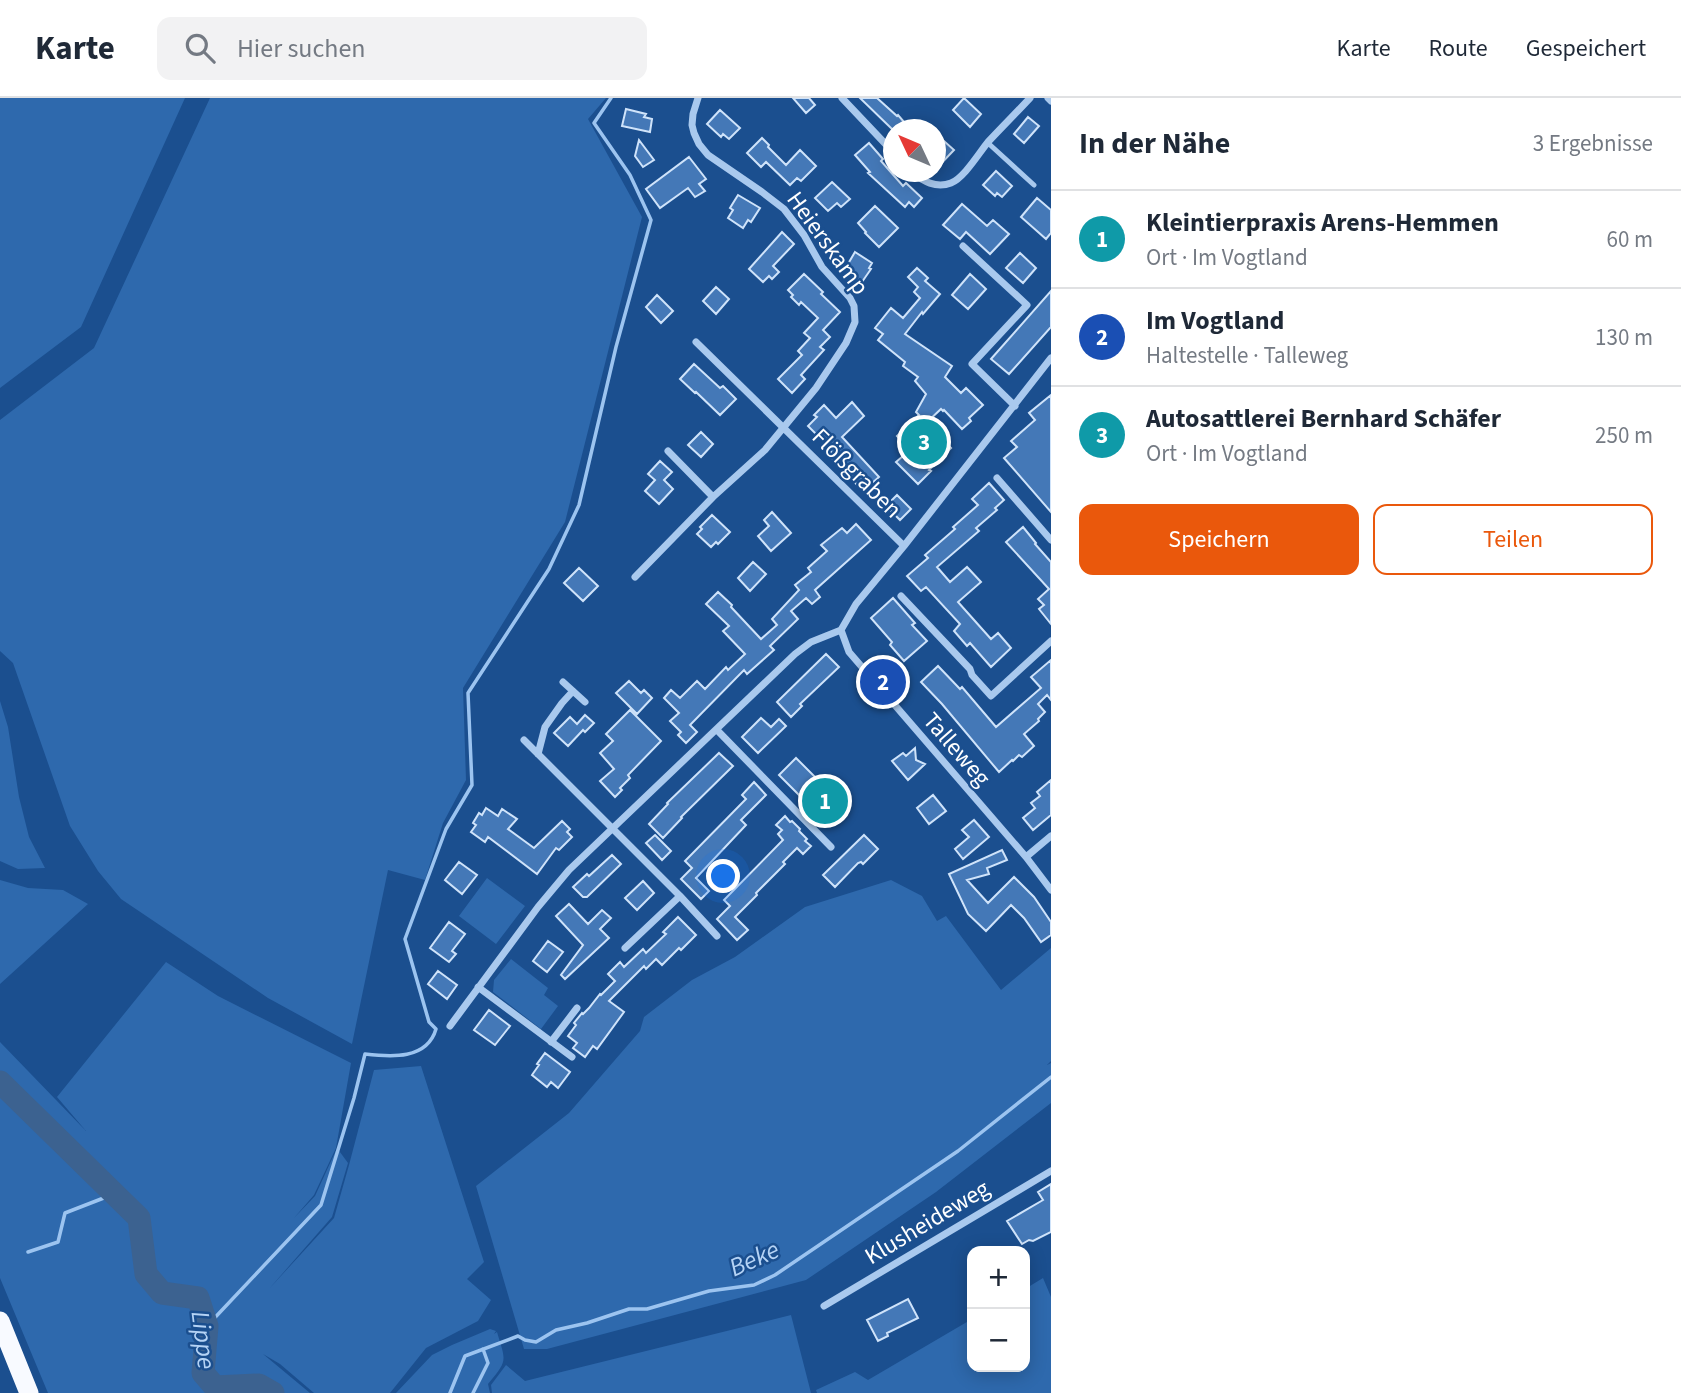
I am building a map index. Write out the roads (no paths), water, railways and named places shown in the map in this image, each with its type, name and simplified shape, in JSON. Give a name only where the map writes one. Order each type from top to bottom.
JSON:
[{"type":"highway","points":[[0,1321],[29,1393]]},
{"type":"street","name":"Heierskamp","points":[[698,98],[692,125],[703,150],[784,209],[804,235],[822,267],[854,306],[855,322],[846,343],[816,388],[784,428]]},
{"type":"street","points":[[842,98],[883,141]]},
{"type":"street","points":[[927,182],[937,185],[957,180],[1030,98]]},
{"type":"street","points":[[963,246],[1027,305],[972,364],[1015,406]]},
{"type":"street","name":"Flößgraben","points":[[696,342],[904,546]]},
{"type":"street","points":[[450,1026],[538,907],[569,870],[795,654],[811,642],[841,629],[856,604],[1051,358]]},
{"type":"street","name":"Flößgraben","points":[[635,577],[713,497],[765,450],[784,428]]},
{"type":"street","points":[[668,451],[713,497]]},
{"type":"street","points":[[997,478],[1051,540]]},
{"type":"street","points":[[901,596],[970,669],[972,675],[991,696],[1051,641]]},
{"type":"street","name":"Talleweg","points":[[841,629],[849,652],[1051,890]]},
{"type":"street","points":[[563,682],[585,702]]},
{"type":"street","points":[[538,754],[545,727],[573,691]]},
{"type":"street","points":[[717,730],[831,847]]},
{"type":"street","points":[[524,740],[717,936]]},
{"type":"street","points":[[1026,858],[1051,836]]},
{"type":"street","points":[[625,948],[680,896]]},
{"type":"street","points":[[478,986],[572,1057]]},
{"type":"street","points":[[551,1042],[577,1009]]},
{"type":"street","name":"Klusheideweg","points":[[824,1306],[1051,1171]]},
{"type":"lane","points":[[988,143],[1034,185]]},
{"type":"waterway","points":[[207,1326],[321,1205],[365,1054],[397,1056],[416,1051],[425,1046],[436,1029],[429,1022],[405,939],[446,829],[472,785],[468,693],[549,569],[579,505],[616,347],[651,220],[630,175],[594,123],[611,98]]},
{"type":"waterway","name":"Beke","points":[[450,1393],[465,1356],[518,1336],[536,1342],[556,1330],[629,1309],[647,1309],[709,1291],[754,1285],[775,1275],[958,1151],[1051,1077]]},
{"type":"waterway","name":"Lippe","points":[[0,1082],[139,1218],[146,1274],[162,1293],[198,1298],[207,1326],[203,1373],[215,1387],[259,1385],[273,1393]]},
{"type":"waterway","name":"Lippe","points":[[28,1252],[58,1242],[65,1213],[114,1194]]},
{"type":"waterway","points":[[473,1393],[488,1363],[483,1349]]},
{"type":"place","name":"Autosattlerei Bernhard Schäfer","points":[[924,442]]},
{"type":"place","name":"Im Vogtland","points":[[883,682]]},
{"type":"place","name":"Kleintierpraxis Arens-Hemmen","points":[[825,801]]}]
